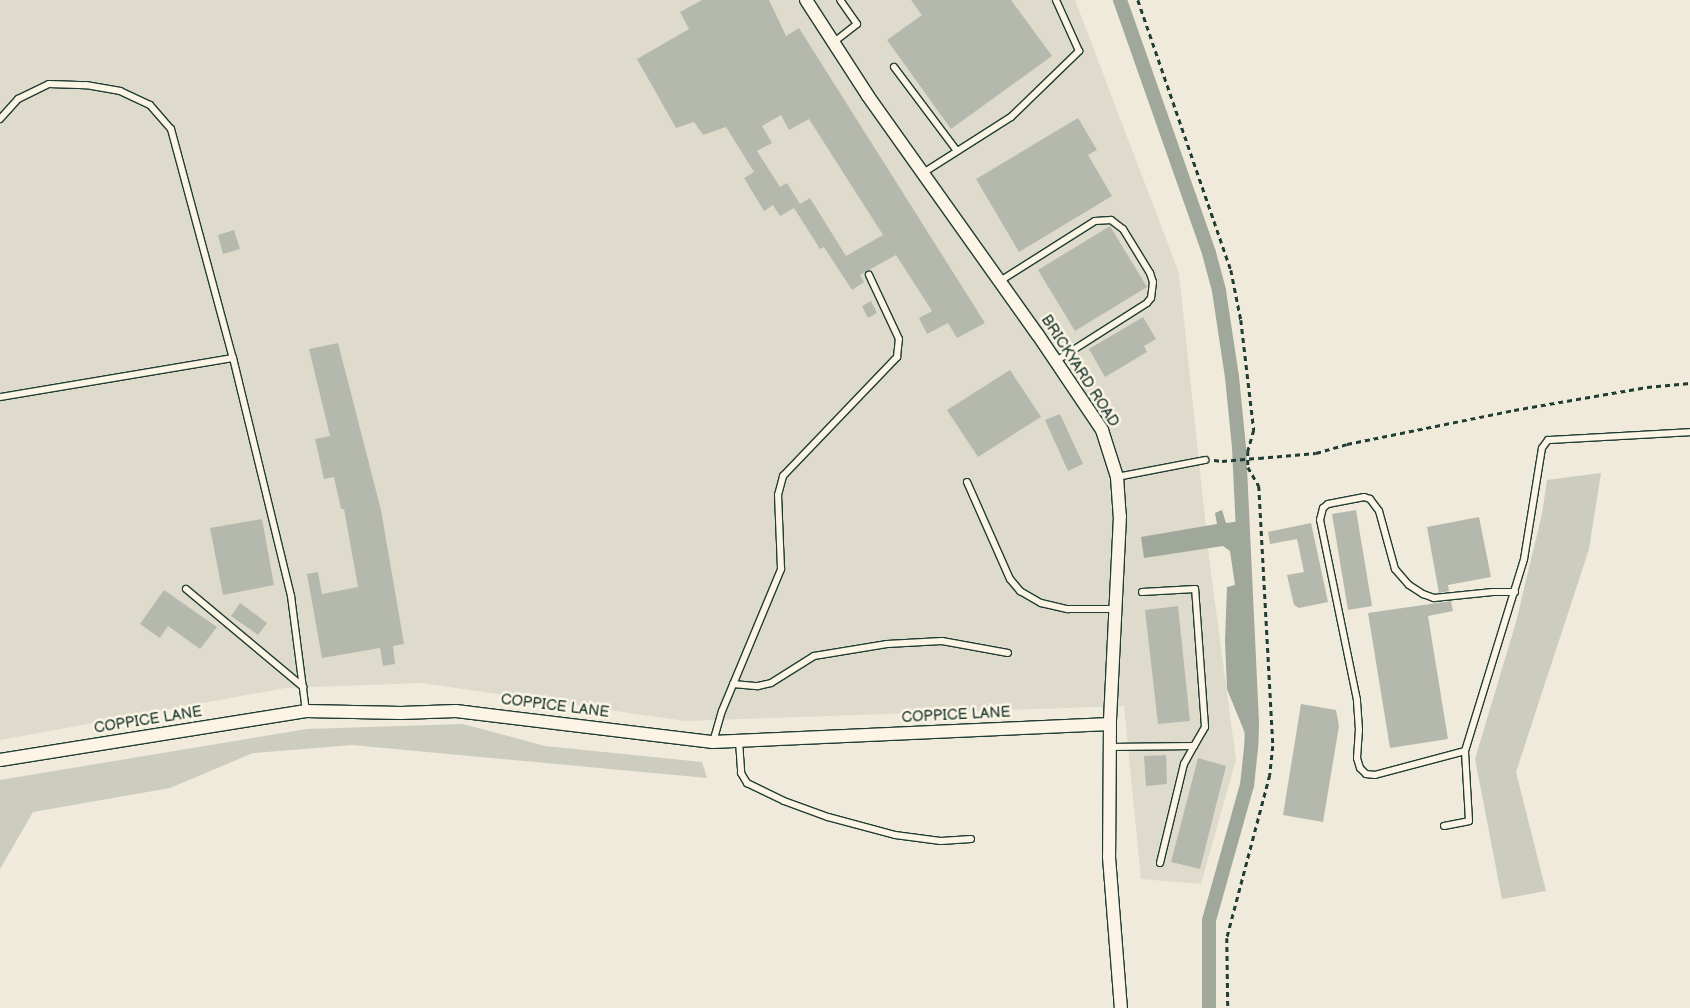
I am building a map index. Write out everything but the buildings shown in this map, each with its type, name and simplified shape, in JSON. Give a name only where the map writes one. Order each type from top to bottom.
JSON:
[{"type":"street","name":"BRICKYARD ROAD","points":[[806,0],[923,173],[1056,361],[1102,430],[1117,477],[1120,516],[1110,724],[1109,857],[1121,1008]]},
{"type":"street","name":"COPPICE LANE","points":[[0,760],[306,711],[401,713],[456,711],[713,742],[1110,724]]},
{"type":"lane","points":[[834,42],[857,24],[840,0]]},
{"type":"lane","points":[[923,173],[1011,117],[1079,51],[1056,0]]},
{"type":"lane","points":[[894,67],[957,151]]},
{"type":"lane","points":[[0,119],[18,99],[49,84],[86,86],[120,91],[150,105],[171,128],[233,358],[291,596],[306,711]]},
{"type":"lane","points":[[1000,281],[1095,221],[1111,220],[1122,229],[1150,273],[1153,282],[1151,298],[1147,303],[1056,361]]},
{"type":"lane","points":[[713,742],[722,711],[781,569],[778,495],[783,476],[897,357],[899,340],[868,275]]},
{"type":"lane","points":[[0,397],[233,358]]},
{"type":"lane","points":[[1444,826],[1469,821],[1465,751],[1524,559],[1542,448],[1548,440],[1690,432]]},
{"type":"lane","points":[[1117,477],[1205,460]]},
{"type":"lane","points":[[967,482],[1010,580],[1020,590],[1041,603],[1061,608],[1115,609]]},
{"type":"lane","points":[[1465,751],[1375,775],[1366,774],[1360,768],[1357,758],[1359,730],[1357,700],[1320,520],[1323,508],[1328,504],[1364,497],[1370,499],[1379,511],[1395,569],[1409,585],[1423,594],[1434,598],[1493,592],[1515,592]]},
{"type":"lane","points":[[186,589],[303,687]]},
{"type":"lane","points":[[1142,592],[1195,589],[1205,726],[1184,764],[1160,863]]},
{"type":"lane","points":[[733,684],[758,686],[771,683],[814,656],[887,644],[942,641],[1008,653]]},
{"type":"lane","points":[[739,741],[740,773],[747,783],[784,801],[828,817],[895,836],[941,841],[971,840]]},
{"type":"lane","points":[[1110,747],[1194,746]]},
{"type":"path","points":[[1138,0],[1231,270],[1241,320],[1254,430],[1248,451],[1248,467],[1259,486],[1273,746],[1270,775],[1227,938],[1228,1008]]},
{"type":"path","points":[[1222,460],[1316,453],[1347,444],[1514,410],[1646,387],[1690,384]]},
{"type":"shaded area","points":[[0,0],[1075,0],[1179,273],[1209,557],[1236,760],[1201,884],[1141,879],[1124,706],[685,721],[422,683],[285,688],[0,740]]},
{"type":"shaded area","points":[[1601,473],[1589,549],[1516,772],[1546,891],[1502,899],[1475,759],[1516,622],[1542,514],[1547,480]]},
{"type":"shaded area","points":[[1222,510],[1226,523],[1242,521],[1252,725],[1251,748],[1227,689],[1225,641],[1227,587],[1235,585],[1230,551],[1223,546],[1144,558],[1141,537],[1217,524],[1215,513]]},
{"type":"shaded area","points":[[463,724],[545,746],[702,762],[707,778],[352,745],[253,753],[170,788],[33,812],[0,869],[0,780],[307,729]]},
{"type":"waterway","points":[[1120,0],[1209,253],[1219,291],[1232,377],[1239,447],[1252,725],[1251,748],[1247,785],[1209,920],[1209,1008]]}]
